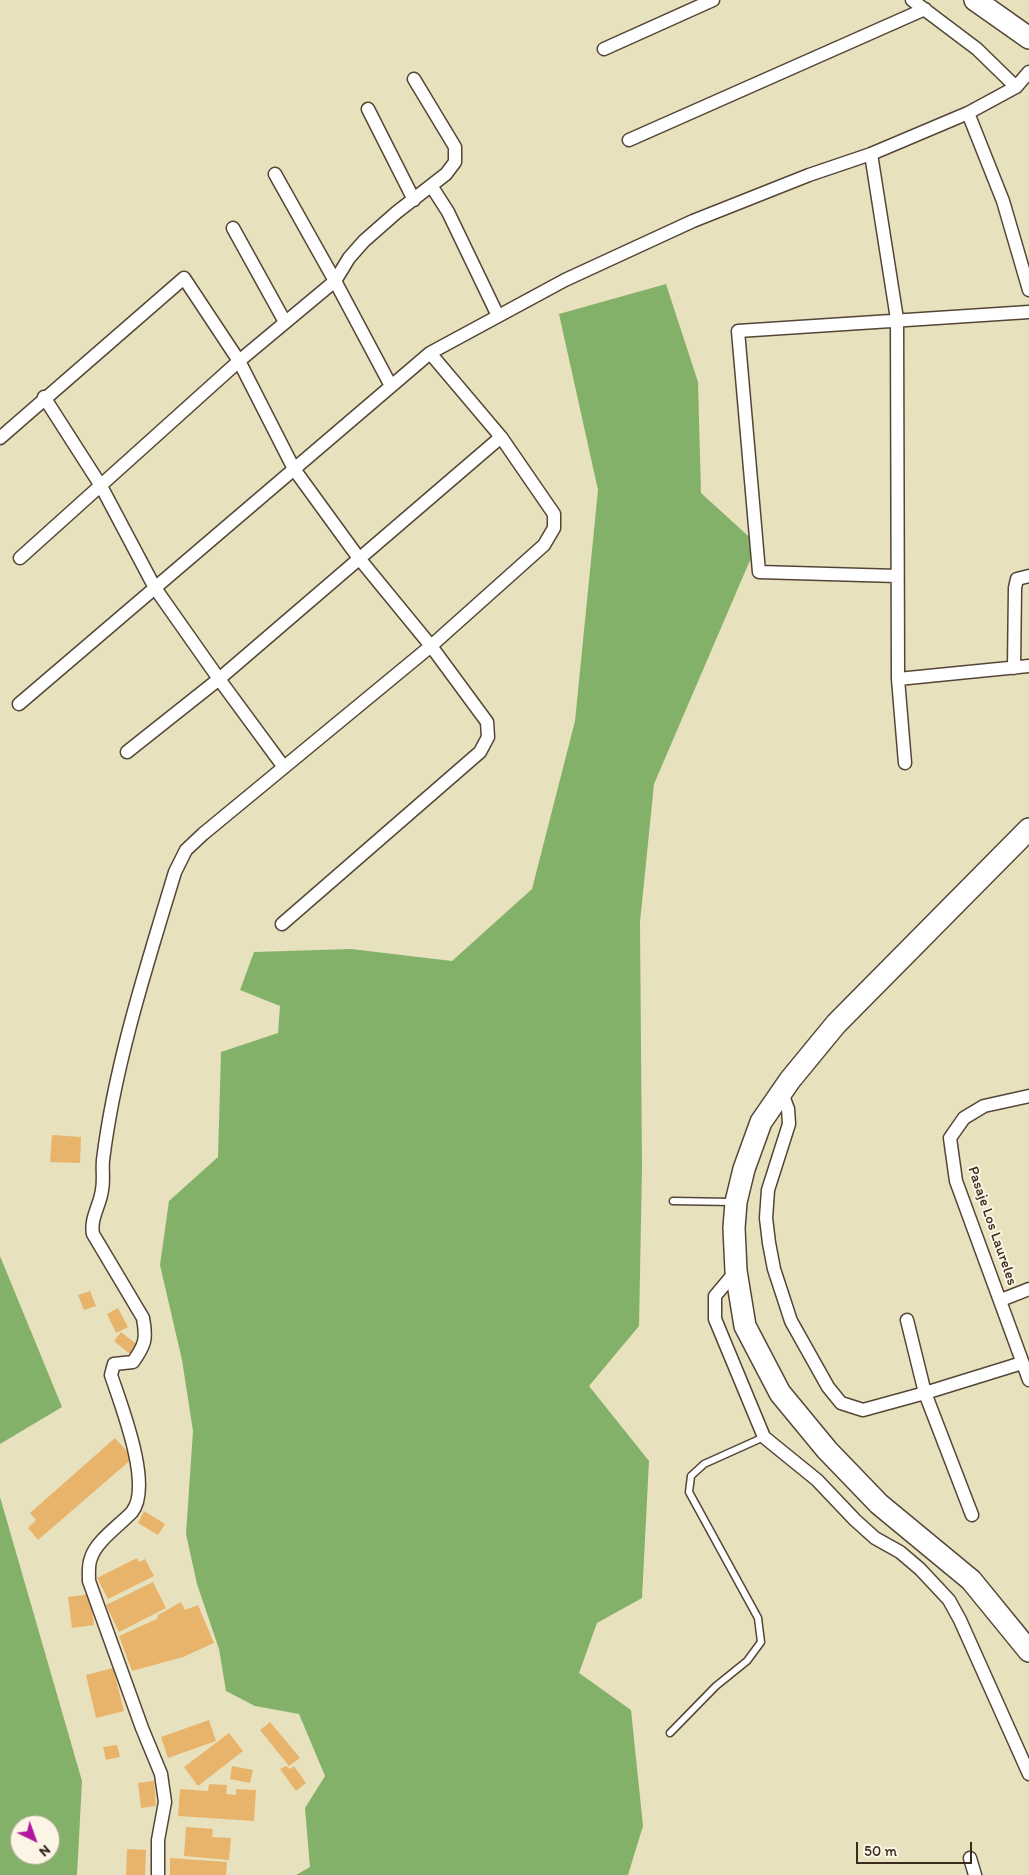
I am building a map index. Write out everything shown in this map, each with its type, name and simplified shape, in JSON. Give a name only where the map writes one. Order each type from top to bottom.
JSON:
[{"type":"highway","points":[[975,0],[1029,38]]},
{"type":"highway","points":[[1029,829],[836,1024],[782,1093],[761,1122],[744,1169],[736,1202],[734,1228],[736,1271],[745,1326],[780,1392],[827,1450],[879,1504],[971,1580],[1029,1651]]},
{"type":"street","points":[[604,48],[713,0]]},
{"type":"street","points":[[912,0],[977,49],[1016,87]]},
{"type":"street","points":[[629,140],[925,10]]},
{"type":"street","points":[[19,704],[430,353],[565,280],[692,221],[809,174],[870,154],[968,114],[1016,87],[1029,72]]},
{"type":"street","points":[[20,558],[239,361],[335,280],[349,258],[364,241],[446,174],[455,162],[455,147],[414,79]]},
{"type":"street","points":[[368,109],[414,200]]},
{"type":"street","points":[[968,114],[1003,201],[1029,290]]},
{"type":"street","points":[[870,154],[897,319],[899,414],[898,679],[905,762]]},
{"type":"street","points":[[275,174],[335,280],[391,386]]},
{"type":"street","points":[[432,187],[448,212],[498,316]]},
{"type":"street","points":[[232,228],[285,322]]},
{"type":"street","points":[[0,438],[44,397],[184,278],[239,361],[294,469],[358,557],[430,646],[487,722],[488,737],[480,752],[282,924]]},
{"type":"street","points":[[897,576],[760,572],[738,331],[897,319],[1029,312]]},
{"type":"street","points":[[158,1875],[158,1840],[165,1802],[161,1774],[142,1728],[89,1581],[91,1557],[109,1534],[133,1510],[140,1489],[135,1449],[111,1375],[114,1364],[133,1362],[145,1346],[146,1331],[143,1318],[93,1234],[91,1226],[103,1189],[103,1160],[125,1048],[175,872],[186,850],[283,766],[430,646],[544,545],[554,528],[554,514],[502,437],[430,353]]},
{"type":"street","points":[[44,397],[102,486],[155,588],[218,679],[283,766]]},
{"type":"street","points":[[127,752],[218,679],[358,557],[502,437]]},
{"type":"street","points":[[1014,668],[1015,588],[1017,579],[1029,576]]},
{"type":"street","points":[[898,679],[1029,666]]},
{"type":"street","points":[[782,1093],[788,1109],[789,1124],[768,1190],[766,1218],[774,1269],[791,1321],[828,1387],[841,1403],[863,1410],[925,1394],[1022,1363]]},
{"type":"street","name":"Pasaje Los Laureles","points":[[1029,1096],[984,1106],[964,1118],[950,1138],[956,1181],[1029,1380]]},
{"type":"street","points":[[736,1271],[715,1296],[715,1318],[764,1437],[817,1480],[875,1538],[900,1552],[920,1569],[949,1600],[960,1620],[1029,1774]]},
{"type":"street","points":[[1001,1300],[1029,1289]]},
{"type":"street","points":[[907,1320],[925,1394],[972,1515]]},
{"type":"street","points":[[970,1858],[975,1875]]},
{"type":"lane","points":[[673,1202],[736,1202]]},
{"type":"lane","points":[[670,1732],[716,1686],[747,1661],[761,1642],[758,1618],[689,1492],[692,1476],[704,1464],[764,1437]]},
{"type":"green space","points":[[666,284],[698,382],[701,493],[757,544],[654,784],[640,922],[642,1168],[639,1326],[589,1386],[649,1461],[642,1598],[597,1623],[579,1673],[631,1710],[643,1826],[628,1875],[296,1875],[310,1867],[305,1808],[325,1776],[299,1714],[255,1706],[226,1691],[219,1649],[197,1584],[186,1534],[193,1431],[182,1360],[160,1265],[169,1201],[218,1157],[221,1052],[278,1033],[280,1006],[240,990],[254,952],[351,949],[452,961],[532,889],[575,721],[598,490],[559,314]]},
{"type":"green space","points":[[0,1256],[62,1407],[0,1444]]},
{"type":"green space","points":[[0,1497],[82,1781],[77,1875],[0,1875]]},
{"type":"building","points":[[52,1135],[81,1137],[80,1163],[50,1162]]},
{"type":"building","points":[[90,1291],[96,1306],[84,1310],[78,1295]]},
{"type":"building","points":[[118,1308],[128,1327],[116,1333],[107,1314]]},
{"type":"building","points":[[121,1332],[139,1346],[132,1356],[114,1341]]},
{"type":"building","points":[[115,1438],[133,1458],[38,1540],[28,1528],[36,1520],[30,1513]]},
{"type":"building","points":[[144,1511],[165,1524],[158,1535],[138,1523]]},
{"type":"building","points":[[137,1558],[139,1562],[145,1559],[154,1576],[108,1599],[97,1578]]},
{"type":"building","points":[[153,1582],[166,1608],[119,1632],[106,1605]]},
{"type":"building","points":[[90,1594],[94,1625],[72,1628],[68,1597]]},
{"type":"building","points":[[181,1602],[185,1610],[198,1605],[214,1643],[183,1657],[132,1671],[119,1636],[157,1619],[158,1615]]},
{"type":"building","points":[[113,1668],[124,1711],[96,1718],[86,1675]]},
{"type":"building","points":[[209,1720],[216,1741],[168,1758],[161,1737]]},
{"type":"building","points":[[270,1722],[300,1758],[289,1766],[260,1730]]},
{"type":"building","points":[[229,1733],[243,1751],[198,1786],[184,1767]]},
{"type":"building","points":[[117,1745],[120,1757],[106,1760],[103,1747]]},
{"type":"building","points":[[232,1766],[253,1770],[250,1783],[230,1779]]},
{"type":"building","points":[[286,1766],[290,1769],[294,1766],[306,1783],[296,1791],[280,1769]]},
{"type":"building","points":[[154,1781],[156,1806],[141,1808],[138,1783]]},
{"type":"building","points":[[209,1784],[227,1785],[226,1794],[236,1795],[236,1789],[256,1790],[254,1821],[178,1816],[180,1789],[208,1791]]},
{"type":"building","points":[[186,1827],[213,1829],[212,1837],[231,1838],[229,1860],[184,1856]]},
{"type":"building","points":[[127,1849],[146,1850],[145,1875],[126,1875]]},
{"type":"building","points":[[170,1858],[227,1862],[226,1875],[170,1875]]}]
